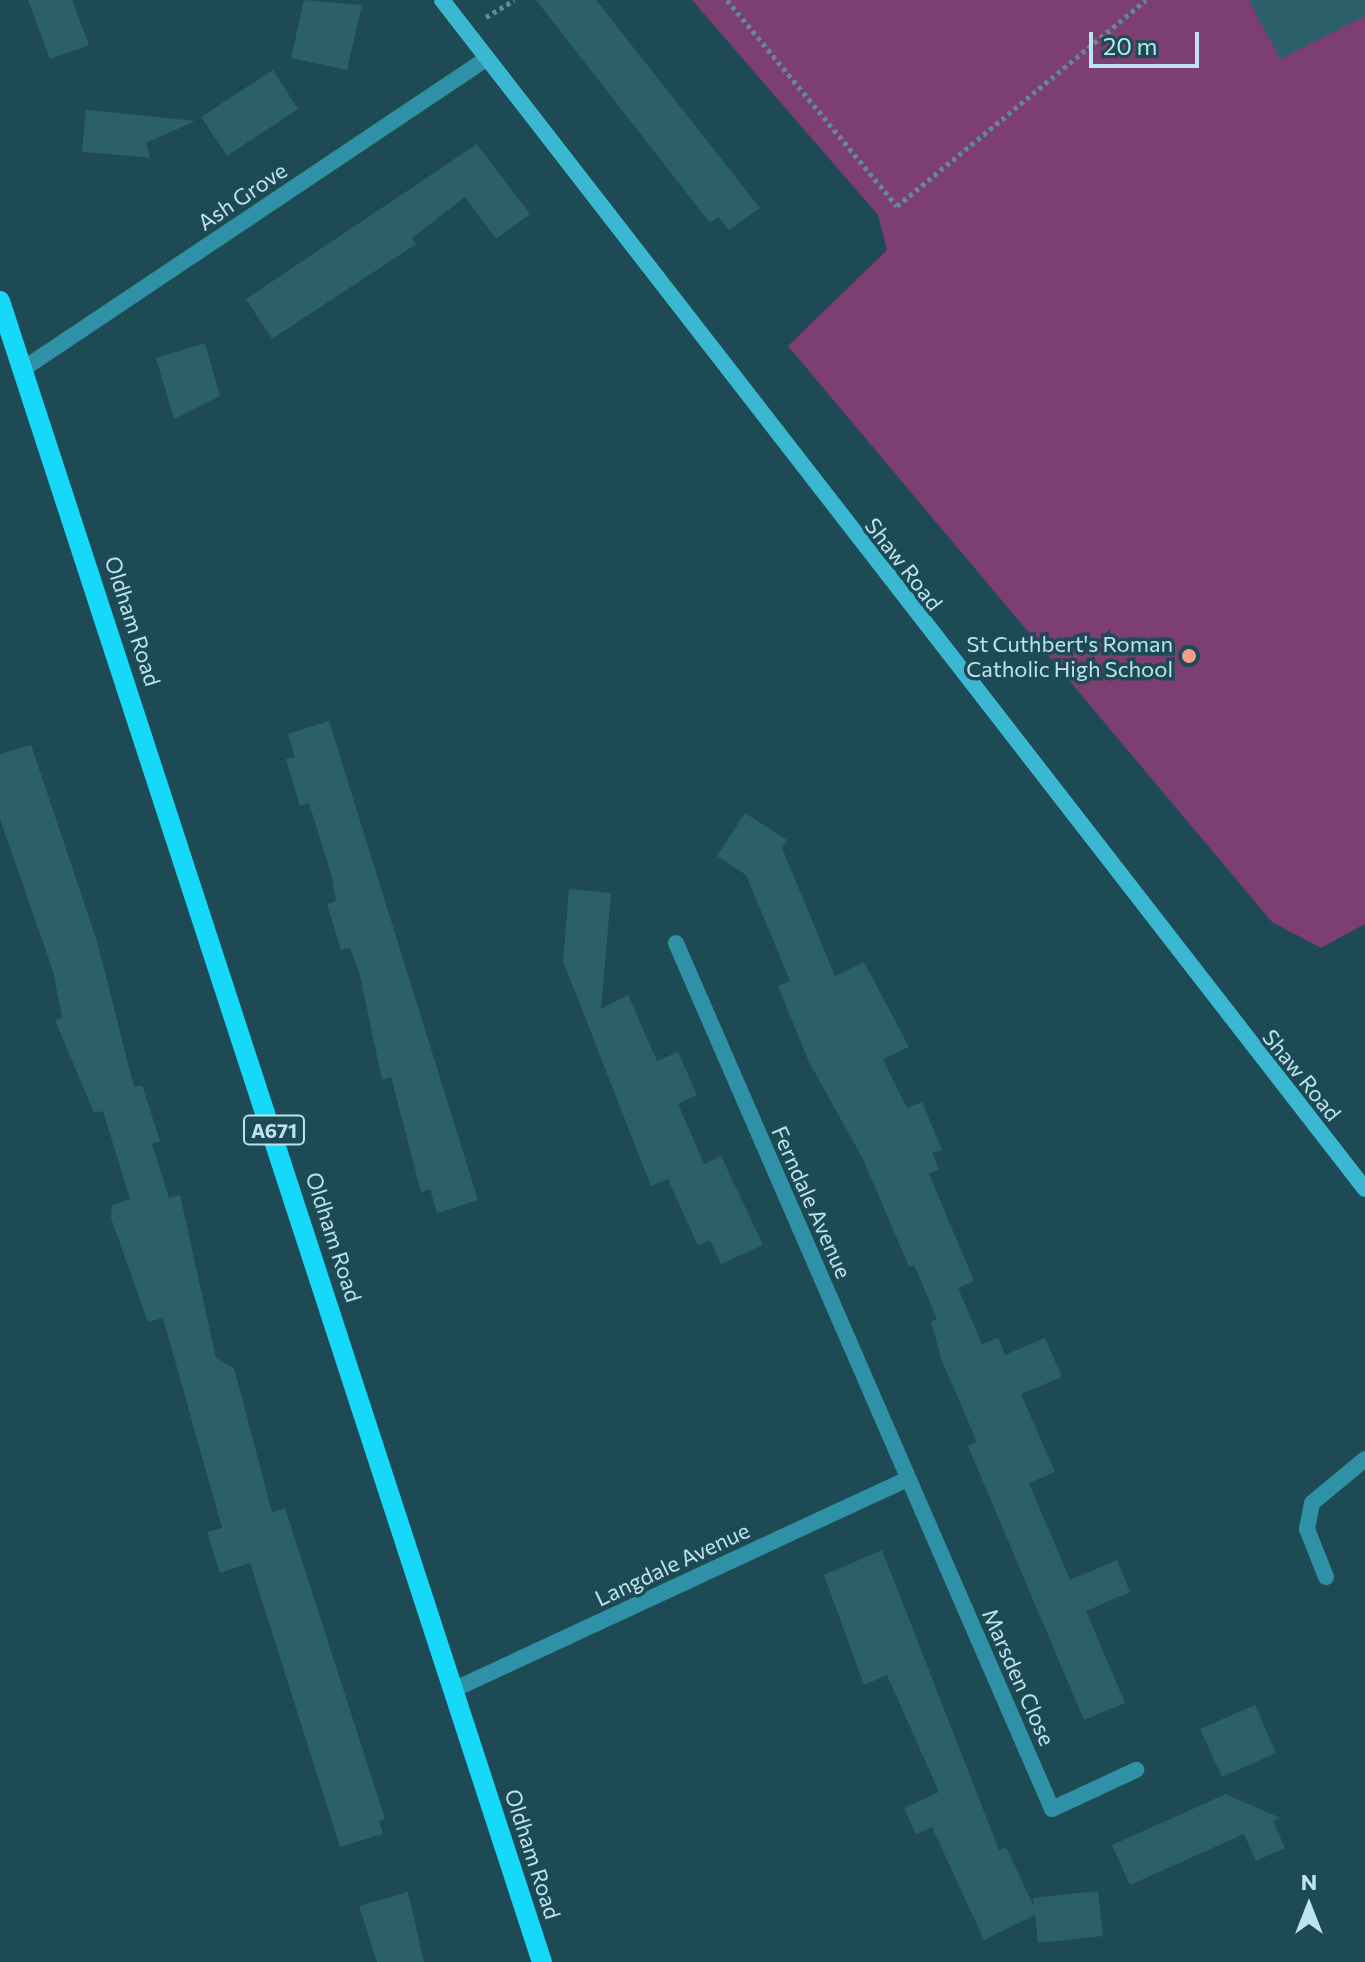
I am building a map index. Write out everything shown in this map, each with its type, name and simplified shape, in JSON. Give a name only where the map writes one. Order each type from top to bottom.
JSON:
[{"type":"main road","name":"Oldham Road","points":[[0,301],[542,1962]]},
{"type":"street","name":"Shaw Road","points":[[442,0],[1365,1189]]},
{"type":"street","name":"Ash Grove","points":[[23,369],[486,59]]},
{"type":"street","name":"Ferndale Avenue","points":[[676,943],[908,1479]]},
{"type":"street","points":[[1326,1577],[1307,1529],[1312,1503],[1365,1459]]},
{"type":"street","name":"Langdale Avenue","points":[[455,1689],[908,1479]]},
{"type":"street","name":"Marsden Close","points":[[908,1479],[1052,1809],[1136,1770]]},
{"type":"path","points":[[727,0],[897,206],[1146,0]]},
{"type":"shaded area","name":"St Cuthbert's Roman Catholic High School","points":[[692,0],[1365,0],[1365,924],[1321,948],[1272,922],[788,346],[887,250],[878,215]]},
{"type":"building","points":[[28,0],[72,0],[89,45],[50,59]]},
{"type":"building","points":[[304,0],[362,5],[347,70],[291,58]]},
{"type":"building","points":[[536,0],[596,0],[760,208],[729,230],[718,217],[710,223]]},
{"type":"building","points":[[1249,0],[1365,0],[1365,16],[1280,59]]},
{"type":"building","points":[[273,70],[298,109],[227,156],[201,117]]},
{"type":"building","points":[[86,110],[195,121],[146,143],[150,158],[82,152]]},
{"type":"building","points":[[477,144],[530,214],[496,239],[465,197],[412,238],[416,244],[272,339],[246,299]]},
{"type":"building","points":[[205,343],[220,396],[174,419],[156,358]]},
{"type":"building","points":[[329,721],[478,1200],[437,1213],[430,1189],[421,1192],[391,1077],[382,1080],[359,971],[350,948],[341,950],[327,904],[336,901],[332,877],[309,803],[300,806],[286,759],[295,757],[288,734]]},
{"type":"building","points":[[31,745],[97,941],[134,1087],[142,1085],[160,1141],[152,1144],[169,1198],[180,1195],[216,1358],[234,1368],[272,1512],[285,1508],[385,1819],[379,1821],[383,1834],[340,1847],[250,1563],[220,1573],[207,1532],[222,1528],[163,1318],[148,1322],[111,1218],[112,1205],[130,1199],[103,1111],[94,1113],[55,1020],[62,1018],[53,971],[0,819],[0,754]]},
{"type":"building","points":[[745,813],[787,840],[782,848],[835,976],[864,962],[909,1047],[883,1059],[907,1108],[922,1102],[942,1150],[932,1153],[939,1170],[929,1174],[974,1281],[958,1288],[982,1344],[998,1338],[1005,1355],[1045,1338],[1062,1377],[1021,1394],[1055,1472],[1029,1483],[1070,1580],[1117,1560],[1130,1592],[1086,1611],[1125,1703],[1084,1720],[968,1446],[977,1442],[942,1361],[931,1322],[937,1319],[914,1265],[909,1267],[863,1159],[809,1062],[778,986],[790,981],[746,875],[717,856]]},
{"type":"building","points":[[569,889],[611,893],[601,1009],[628,995],[657,1061],[678,1052],[697,1095],[678,1104],[704,1164],[721,1156],[763,1245],[721,1264],[710,1240],[698,1246],[668,1179],[651,1186],[563,961]]},
{"type":"building","points":[[882,1550],[999,1850],[1006,1847],[1034,1907],[1033,1898],[1098,1891],[1103,1936],[1038,1943],[1035,1915],[984,1940],[932,1827],[916,1834],[904,1808],[939,1792],[887,1675],[864,1685],[824,1575]]},
{"type":"building","points":[[1255,1705],[1276,1753],[1222,1777],[1200,1729]]},
{"type":"building","points":[[1226,1794],[1280,1818],[1273,1821],[1285,1848],[1256,1861],[1244,1834],[1130,1885],[1112,1845]]},
{"type":"building","points":[[408,1892],[424,1962],[377,1962],[359,1906]]},
{"type":"place","name":"St Cuthbert's Roman Catholic High School","points":[[1189,656]]}]
